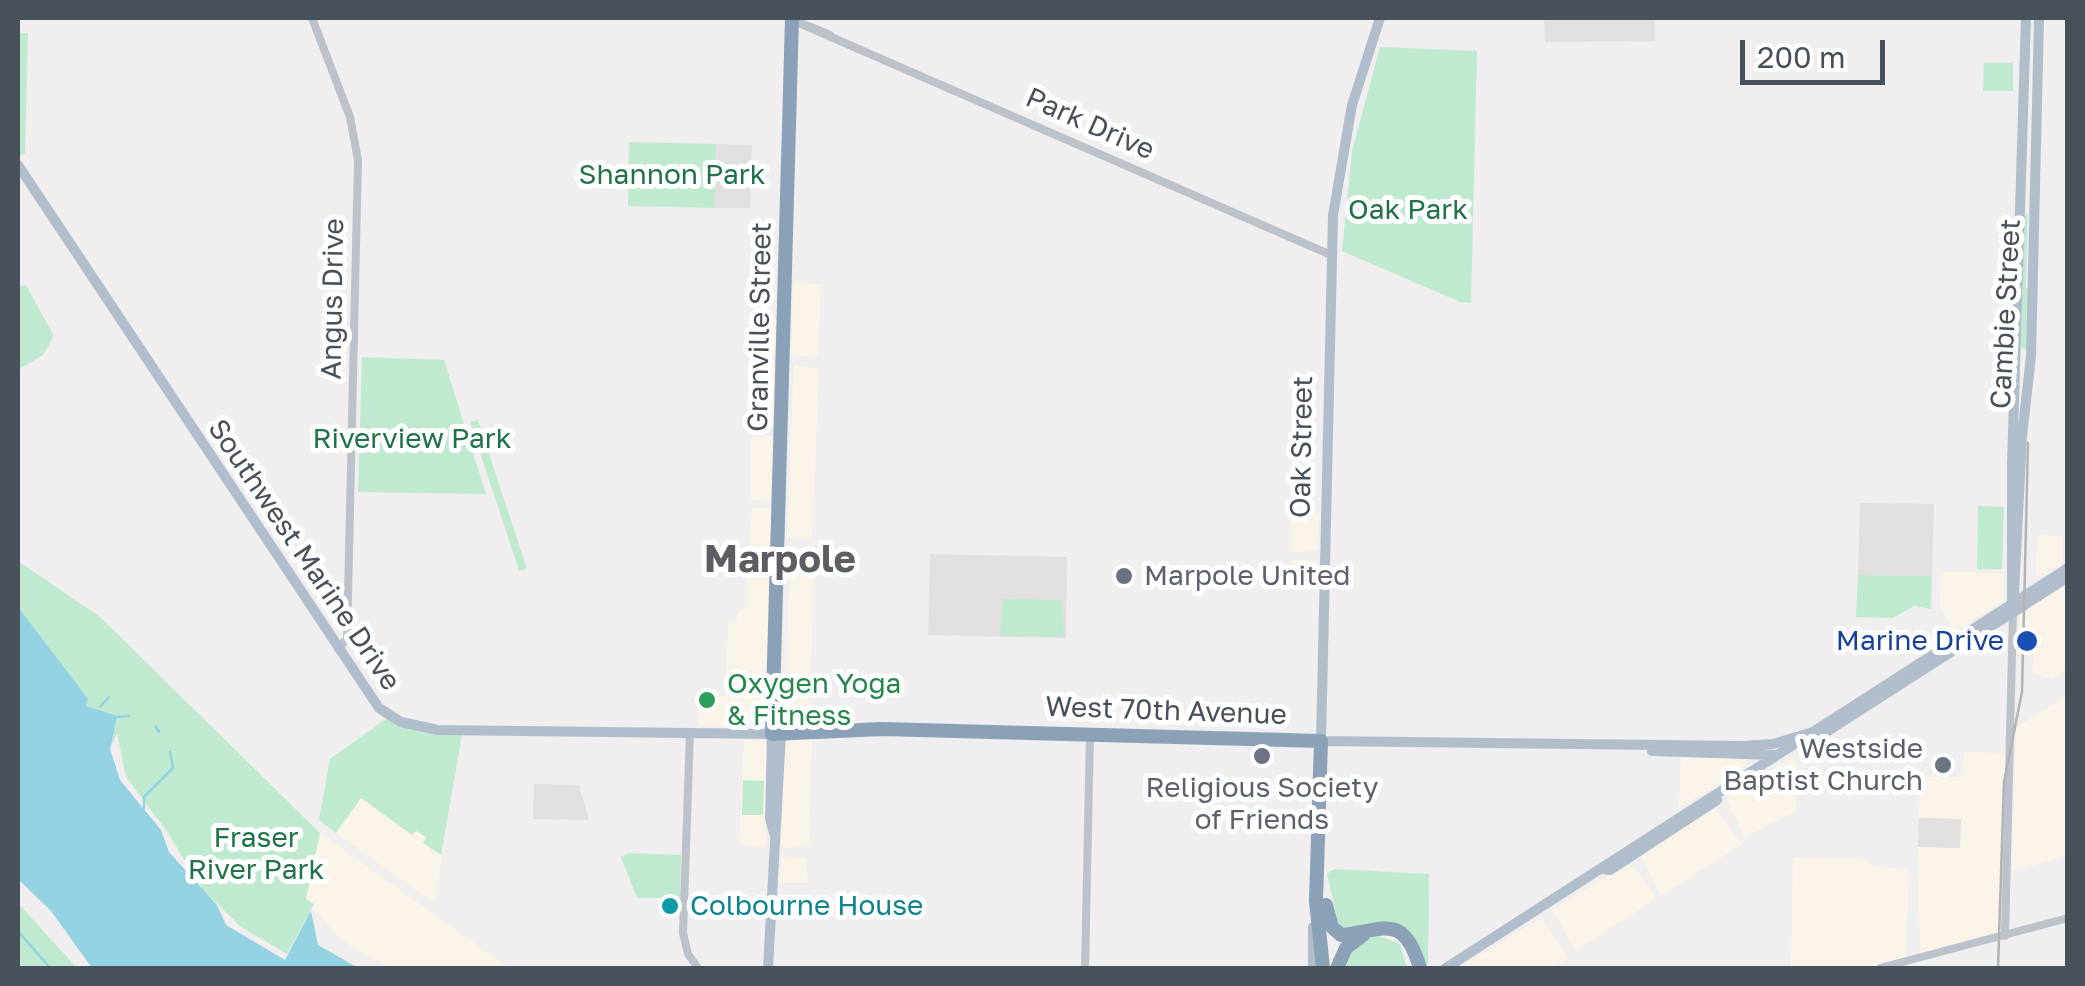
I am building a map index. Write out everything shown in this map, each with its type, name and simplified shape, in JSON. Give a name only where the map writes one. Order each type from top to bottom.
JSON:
[{"type":"highway","name":"Granville Street","points":[[776,734],[792,19]]},
{"type":"highway","name":"West 70th Avenue","points":[[776,734],[853,729],[1321,741]]},
{"type":"highway","name":"Oak Street","points":[[1321,741],[1320,884],[1326,968]]},
{"type":"highway","points":[[1321,903],[1336,933],[1347,935],[1372,926],[1392,929],[1410,944],[1418,968]]},
{"type":"highway","points":[[1337,968],[1351,943],[1377,932],[1402,942],[1418,968]]},
{"type":"main road","name":"Oak Street","points":[[1321,741],[1332,255],[1342,149],[1380,18]]},
{"type":"main road","name":"Cambie Street","points":[[2014,605],[2021,452],[2031,350],[2030,54],[2026,18]]},
{"type":"main road","name":"Cambie Street","points":[[2014,605],[2030,54],[2039,18]]},
{"type":"main road","name":"Southwest Marine Drive","points":[[18,165],[379,708],[412,726],[438,730],[690,732]]},
{"type":"main road","points":[[1603,869],[1624,861],[2068,568]]},
{"type":"main road","points":[[2018,572],[2026,579],[2051,578]]},
{"type":"main road","points":[[2014,605],[2068,577]]},
{"type":"main road","name":"West 70th Avenue","points":[[690,732],[776,734]]},
{"type":"main road","name":"Granville Street","points":[[771,965],[774,833],[770,819],[776,734]]},
{"type":"main road","points":[[1811,737],[1818,755]]},
{"type":"main road","name":"West 70th Avenue","points":[[1321,741],[1642,747],[1760,745],[1811,737]]},
{"type":"main road","name":"West 70th Avenue","points":[[1642,747],[1784,755]]},
{"type":"main road","points":[[1746,754],[1749,772]]},
{"type":"main road","points":[[1446,968],[1749,772],[1784,755]]},
{"type":"main road","name":"Oak Street","points":[[1313,968],[1321,903]]},
{"type":"street","name":"Angus Drive","points":[[312,18],[354,126],[358,160],[348,638],[338,649]]},
{"type":"street","name":"Park Drive","points":[[792,19],[802,20],[1332,255]]},
{"type":"street","name":"Cambie Street","points":[[2004,936],[2014,605]]},
{"type":"street","points":[[690,732],[684,938],[698,968]]},
{"type":"street","points":[[1085,968],[1090,734]]},
{"type":"street","points":[[1880,968],[2068,918]]},
{"type":"shaded area","points":[[1544,18],[1655,18],[1655,41],[1545,42]]},
{"type":"shaded area","points":[[716,144],[752,145],[750,208],[715,208]]},
{"type":"shaded area","points":[[793,283],[821,284],[818,357],[791,355]]},
{"type":"shaded area","points":[[753,320],[779,321],[777,356],[753,356]]},
{"type":"shaded area","points":[[753,364],[778,367],[774,428],[751,426]]},
{"type":"shaded area","points":[[794,365],[819,369],[812,540],[787,537]]},
{"type":"shaded area","points":[[774,436],[772,501],[751,500],[751,437]]},
{"type":"shaded area","points":[[1860,503],[1934,504],[1932,576],[1858,575]]},
{"type":"shaded area","points":[[752,508],[773,508],[769,570],[748,566]]},
{"type":"shaded area","points":[[1291,513],[1319,514],[1317,551],[1291,552]]},
{"type":"shaded area","points":[[2037,535],[2062,536],[2062,564],[2036,577]]},
{"type":"shaded area","points":[[790,547],[815,551],[809,724],[792,727],[785,722]]},
{"type":"shaded area","points":[[930,554],[1067,557],[1066,638],[928,635]]},
{"type":"shaded area","points":[[1292,559],[1317,561],[1318,585],[1290,585]]},
{"type":"shaded area","points":[[2004,573],[2005,600],[1954,632],[1940,607],[1939,574]]},
{"type":"shaded area","points":[[748,577],[770,577],[767,726],[699,726],[696,696],[726,696],[728,622],[737,622],[738,612],[746,609]]},
{"type":"shaded area","points":[[2067,582],[2067,669],[2052,680],[2033,673],[2034,632],[2017,631],[2020,616]]},
{"type":"shaded area","points":[[2067,695],[2067,856],[2012,871],[2016,728]]},
{"type":"shaded area","points":[[812,738],[809,846],[784,848],[781,844],[785,742]]},
{"type":"shaded area","points":[[744,740],[764,741],[767,747],[766,845],[762,848],[739,844]]},
{"type":"shaded area","points":[[1964,752],[2006,753],[1999,931],[1920,954],[1918,847],[1960,848],[1961,820],[1919,818],[1920,777],[1963,777]]},
{"type":"shaded area","points":[[1681,755],[1744,758],[1747,767],[1679,808]]},
{"type":"shaded area","points":[[1791,758],[1797,758],[1796,811],[1745,837],[1726,799]]},
{"type":"shaded area","points":[[534,784],[579,785],[589,820],[533,819]]},
{"type":"shaded area","points":[[362,796],[443,848],[435,904],[336,833]]},
{"type":"shaded area","points":[[1714,807],[1742,844],[1661,896],[1641,855]]},
{"type":"shaded area","points":[[1919,818],[1961,819],[1960,848],[1918,847]]},
{"type":"shaded area","points":[[320,833],[509,968],[390,968],[341,940],[306,900]]},
{"type":"shaded area","points":[[805,857],[808,883],[779,883],[781,858]]},
{"type":"shaded area","points":[[1793,858],[1867,859],[1871,866],[1909,870],[1906,957],[1871,968],[1791,968]]},
{"type":"shaded area","points":[[1627,864],[1636,869],[1656,899],[1575,951],[1553,910]]},
{"type":"shaded area","points":[[1541,918],[1569,958],[1553,968],[1459,968]]},
{"type":"green space","points":[[18,33],[28,33],[25,153],[20,156]]},
{"type":"green space","name":"Oak Park","points":[[1380,47],[1477,51],[1471,303],[1460,302],[1342,251],[1352,151]]},
{"type":"green space","points":[[1984,63],[2013,63],[2013,91],[1983,91]]},
{"type":"green space","name":"Shannon Park","points":[[629,142],[716,144],[715,208],[628,206]]},
{"type":"green space","points":[[2028,213],[2027,350],[2021,347],[2024,217]]},
{"type":"green space","points":[[26,285],[54,336],[43,355],[18,370],[18,287]]},
{"type":"green space","name":"Riverview Park","points":[[362,357],[444,360],[486,494],[358,492]]},
{"type":"green space","points":[[478,420],[527,569],[519,571],[470,422]]},
{"type":"green space","points":[[1978,506],[2004,507],[2002,569],[1977,569]]},
{"type":"green space","name":"Fraser River Park","points":[[18,561],[100,617],[320,833],[306,899],[314,904],[310,911],[318,945],[358,968],[285,960],[309,914],[287,954],[241,927],[203,890],[166,830],[126,777],[117,733],[110,749],[18,624]]},
{"type":"green space","points":[[1858,575],[1932,576],[1931,609],[1914,606],[1893,618],[1856,617]]},
{"type":"green space","points":[[1003,599],[1062,600],[1064,637],[1000,636]]},
{"type":"green space","name":"Fraser River Park","points":[[386,719],[422,732],[462,735],[441,855],[423,843],[426,837],[416,831],[412,835],[361,798],[336,833],[319,820],[330,759]]},
{"type":"green space","points":[[743,780],[764,781],[763,815],[742,815]]},
{"type":"green space","points":[[628,853],[681,855],[680,898],[637,898],[621,857]]},
{"type":"green space","points":[[1334,869],[1429,874],[1428,968],[1400,931],[1340,932],[1327,874]]},
{"type":"green space","points":[[18,903],[77,968],[18,968]]},
{"type":"green space","points":[[1377,935],[1400,944],[1407,968],[1339,968],[1357,940]]},
{"type":"water","points":[[18,607],[88,699],[86,706],[117,716],[110,749],[120,780],[161,830],[169,852],[217,905],[226,925],[285,960],[311,911],[318,945],[358,968],[92,968],[51,911],[18,879]]},
{"type":"waterway","points":[[100,707],[109,697]]},
{"type":"waterway","points":[[117,717],[129,716]]},
{"type":"waterway","points":[[156,727],[159,732]]},
{"type":"waterway","points":[[144,808],[144,797],[173,768],[170,752]]},
{"type":"waterway","points":[[18,931],[50,968]]},
{"type":"railway","points":[[1998,968],[2004,782],[2022,692],[2028,443]]},
{"type":"place","name":"Marpole United","points":[[1124,576]]},
{"type":"place","name":"Marine Drive","points":[[2027,641]]},
{"type":"place","name":"Oxygen Yoga & Fitness","points":[[707,700]]},
{"type":"place","name":"Religious Society of Friends","points":[[1262,756]]},
{"type":"place","name":"Westside Baptist Church","points":[[1943,765]]},
{"type":"place","name":"Colbourne House","points":[[670,906]]},
{"type":"district","name":"Marpole","points":[[780,560]]}]
